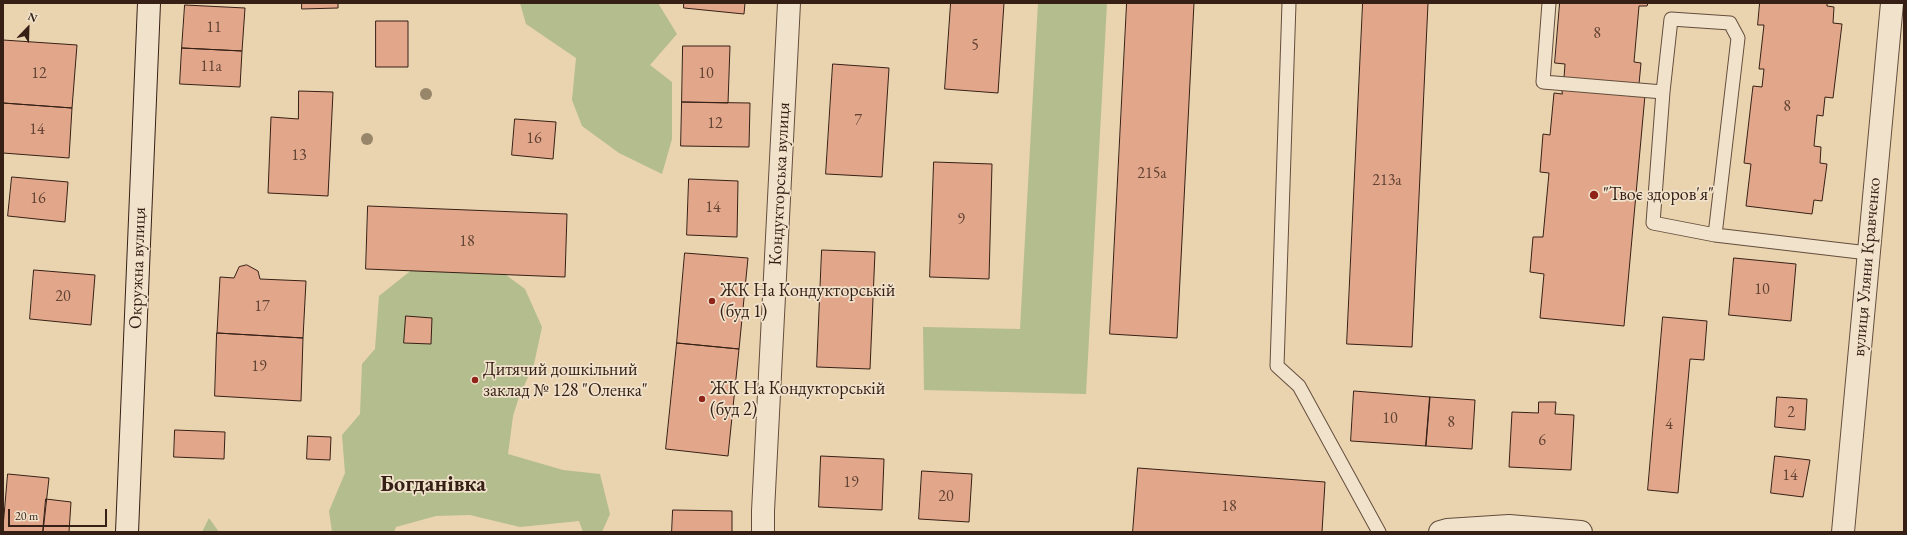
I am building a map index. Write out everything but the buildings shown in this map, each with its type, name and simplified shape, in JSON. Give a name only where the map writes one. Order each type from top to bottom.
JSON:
[{"type":"street","name":"Окружна вулиця","points":[[127,532],[149,3]]},
{"type":"street","name":"Кондукторська вулиця","points":[[764,532],[763,511],[789,3]]},
{"type":"street","name":"вулиця Уляни Кравченко","points":[[1843,532],[1892,3]]},
{"type":"street","points":[[1440,532],[1447,530],[1510,526],[1581,532]]},
{"type":"lane","points":[[1289,3],[1277,366],[1299,386],[1379,532]]},
{"type":"lane","points":[[1549,3],[1543,82],[1663,92]]},
{"type":"lane","points":[[1715,235],[1738,38],[1730,23],[1671,19],[1663,92],[1653,223],[1715,235],[1868,253]]},
{"type":"green space","points":[[520,3],[658,3],[677,34],[650,65],[672,82],[672,139],[662,174],[619,153],[582,126],[572,100],[576,58],[526,24]]},
{"type":"green space","points":[[1038,3],[1107,3],[1086,394],[924,390],[923,327],[1020,329]]},
{"type":"green space","points":[[423,261],[498,269],[525,289],[542,327],[534,364],[519,397],[513,416],[508,454],[563,470],[600,474],[610,514],[602,532],[583,532],[579,521],[520,527],[470,515],[436,516],[396,527],[394,532],[332,532],[329,511],[345,473],[342,435],[360,414],[362,364],[375,349],[379,296]]},
{"type":"green space","points":[[209,518],[219,532],[202,532]]},
{"type":"place","name":"\"Твоє здоров'я\"","points":[[1594,195]]},
{"type":"place","name":"ЖК На Кондукторській (буд 1)","points":[[712,301]]},
{"type":"place","name":"Дитячий дошкільний заклад № 128 \"Оленка\"","points":[[475,380]]},
{"type":"place","name":"ЖК На Кондукторській (буд 2)","points":[[702,399]]},
{"type":"district","name":"Богданівка","points":[[433,485]]}]
